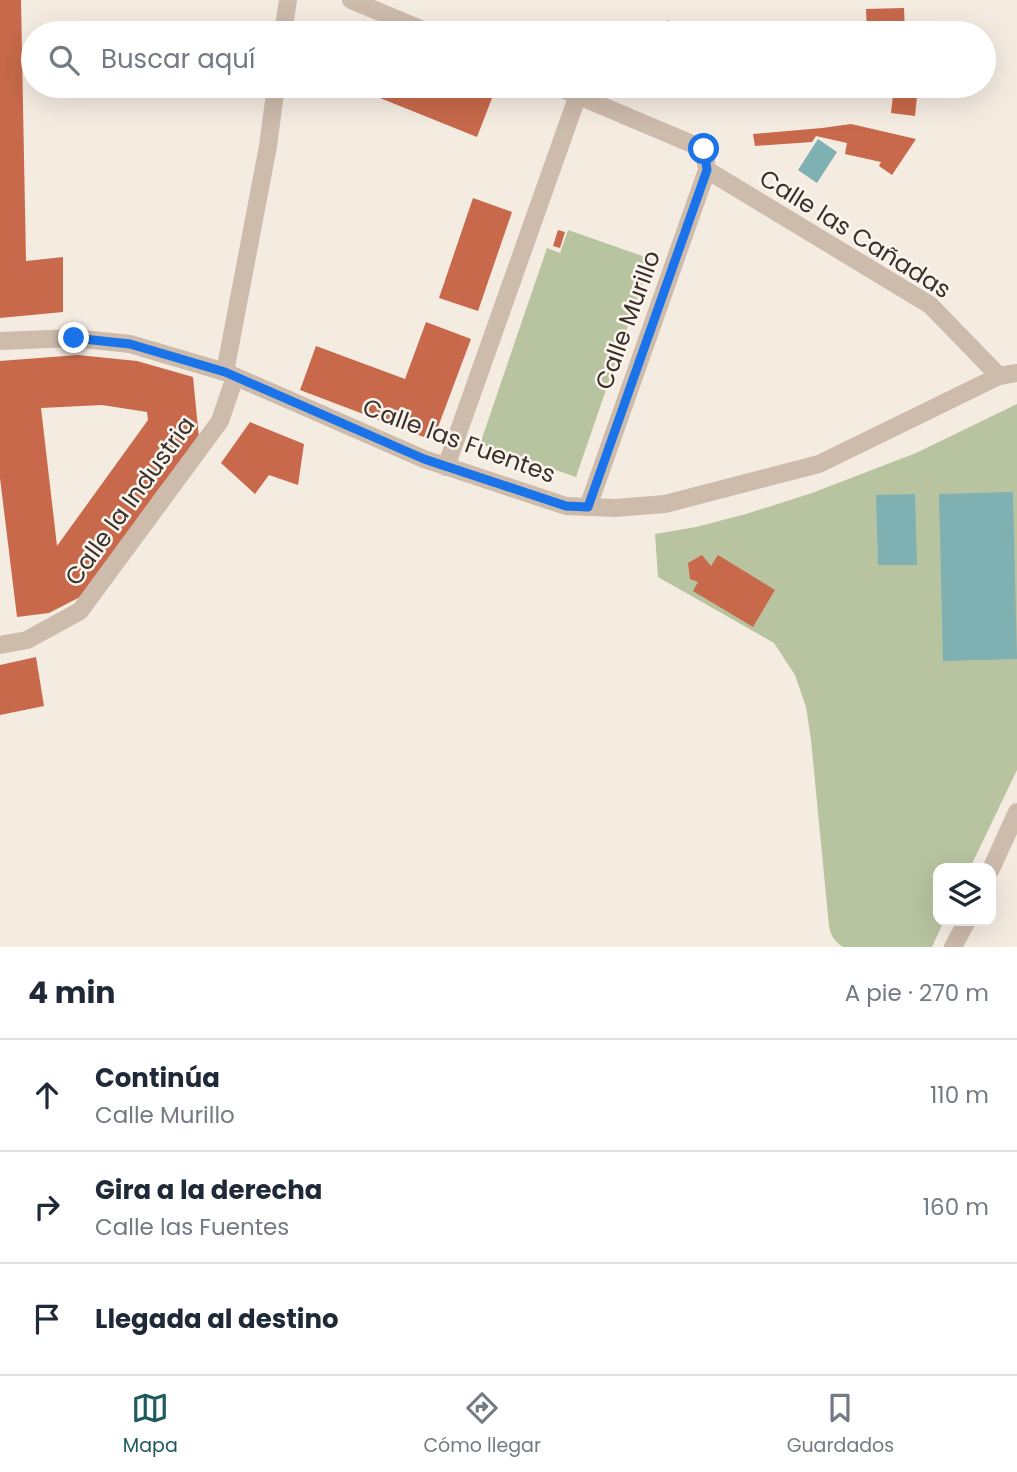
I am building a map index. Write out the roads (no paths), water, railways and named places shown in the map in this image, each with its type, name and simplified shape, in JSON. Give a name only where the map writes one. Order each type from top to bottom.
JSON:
[{"type":"street","points":[[285,21],[288,0]]},
{"type":"street","points":[[351,0],[401,21]]},
{"type":"street","name":"Calle la Industria","points":[[0,645],[26,640],[80,611],[220,421],[230,375],[274,98]]},
{"type":"street","points":[[446,467],[577,98]]},
{"type":"street","name":"Calle Murillo","points":[[585,98],[704,149],[707,170],[588,507]]},
{"type":"street","name":"Calle las Cañadas","points":[[707,170],[930,305],[1008,374]]},
{"type":"street","name":"Calle las Fuentes","points":[[0,341],[74,338],[130,344],[230,375],[446,467],[566,506],[615,508],[665,504],[819,464],[1008,374]]},
{"type":"street","points":[[994,863],[1017,812]]},
{"type":"street","points":[[953,947],[964,926]]},
{"type":"water","points":[[818,139],[837,152],[817,183],[798,170]]},
{"type":"water","points":[[1013,492],[1017,659],[943,661],[939,494]]},
{"type":"water","points":[[915,494],[917,565],[878,565],[876,495]]}]
